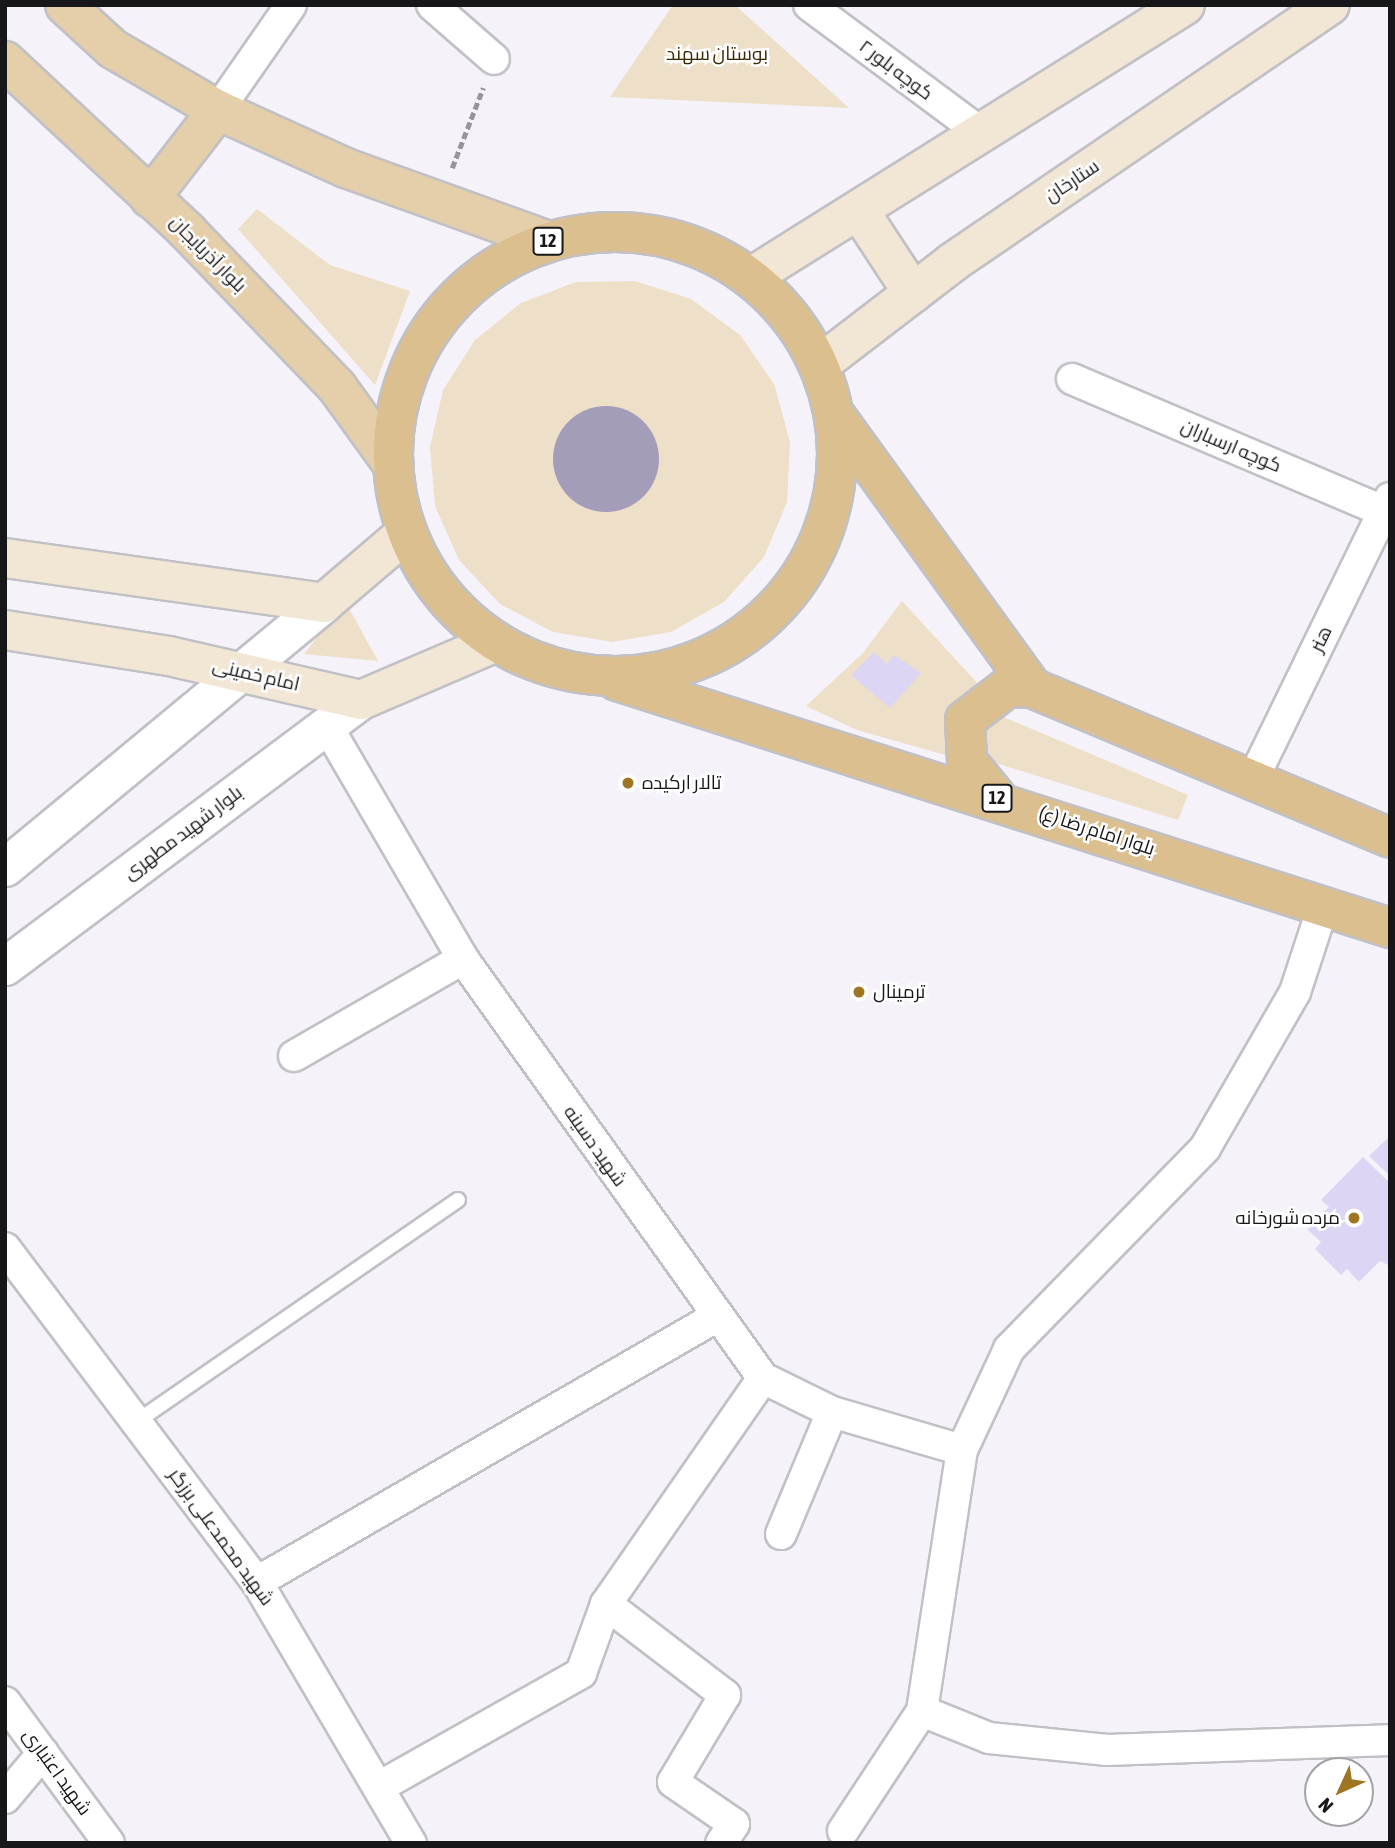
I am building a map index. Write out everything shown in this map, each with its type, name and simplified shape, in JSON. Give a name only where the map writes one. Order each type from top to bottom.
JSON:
[{"type":"highway","name":"12","points":[[582,233],[652,234],[720,257],[751,276],[793,321],[819,365],[834,413],[834,494],[812,557],[782,601],[753,629],[706,656],[642,675],[602,676],[550,666],[496,642],[443,594],[407,533],[392,463],[401,391],[432,325],[483,273],[548,241],[582,233]]},
{"type":"highway","name":"12","points":[[834,413],[1032,688]]},
{"type":"highway","name":"بلوار امام رضا (ع)","points":[[602,676],[997,798],[1390,928]]},
{"type":"highway","points":[[997,798],[967,761],[964,720],[1009,687],[1032,688],[1390,838]]},
{"type":"main road","name":"12","points":[[65,5],[113,49],[218,110],[439,202],[548,241]]},
{"type":"main road","points":[[751,276],[984,135],[1185,5]]},
{"type":"main road","name":"ستارخان","points":[[819,365],[912,293],[1327,6]]},
{"type":"main road","name":"بلوار آذربایجان","points":[[5,61],[150,198],[337,387],[392,463]]},
{"type":"main road","points":[[150,198],[218,110]]},
{"type":"main road","points":[[860,212],[912,293]]},
{"type":"main road","points":[[5,558],[324,603],[407,533]]},
{"type":"main road","name":"امام خمینی","points":[[5,630],[247,672],[361,699]]},
{"type":"main road","points":[[361,699],[496,642]]},
{"type":"street","points":[[218,110],[291,5]]},
{"type":"street","points":[[432,5],[494,59]]},
{"type":"street","name":"کوچه بلور ۲","points":[[809,5],[984,135]]},
{"type":"street","name":"کوچه ارسباران","points":[[1072,379],[1388,507]]},
{"type":"street","name":"هنر","points":[[1252,781],[1388,507]]},
{"type":"street","points":[[5,867],[247,672],[324,603]]},
{"type":"street","name":"بلوار شهید مطهری","points":[[5,966],[361,699]]},
{"type":"street","name":"شهید دسینه","points":[[327,726],[463,958],[762,1378],[832,1412],[962,1450]]},
{"type":"street","points":[[843,1831],[922,1711],[962,1450],[1009,1349],[1205,1148],[1295,992],[1324,904]]},
{"type":"street","points":[[295,1056],[463,958]]},
{"type":"street","name":"شهید محمدعلی برزگر","points":[[5,1248],[257,1582],[411,1843]]},
{"type":"street","points":[[257,1582],[716,1317]]},
{"type":"street","points":[[379,1787],[582,1673],[606,1604],[762,1378]]},
{"type":"street","points":[[781,1534],[832,1412]]},
{"type":"street","points":[[606,1604],[725,1695],[673,1782],[734,1824],[721,1843]]},
{"type":"street","name":"شهید اعتباری","points":[[5,1702],[108,1843]]},
{"type":"street","points":[[922,1711],[989,1738],[1107,1750],[1390,1740]]},
{"type":"street","points":[[5,1798],[43,1753]]},
{"type":"lane","points":[[136,1422],[458,1200]]},
{"type":"path","points":[[439,202],[494,59]]},
{"type":"green space","name":"بوستان سهند","points":[[673,5],[735,5],[849,108],[610,97]]},
{"type":"green space","points":[[257,209],[330,265],[410,291],[375,385],[238,229]]},
{"type":"green space","points":[[635,281],[691,299],[740,335],[774,384],[790,442],[787,502],[764,557],[724,602],[671,632],[612,642],[553,632],[500,604],[459,560],[435,506],[430,447],[443,390],[475,340],[521,303],[576,282]],"holes":[[[599,406],[633,413],[554,452],[569,421]]]},
{"type":"green space","points":[[345,601],[378,661],[304,654]]},
{"type":"green space","points":[[902,601],[980,686],[959,698],[945,718],[956,758],[857,730],[806,706],[863,653]]},
{"type":"green space","points":[[1001,716],[1188,795],[1178,820],[996,763],[981,740],[982,726]]},
{"type":"shaded area","points":[[606,406],[626,410],[643,422],[655,439],[659,459],[655,479],[643,496],[626,508],[606,512],[586,508],[569,496],[557,479],[553,459],[557,439],[569,422],[586,410]]},
{"type":"building","points":[[874,652],[887,664],[894,655],[921,673],[890,708],[851,675]]},
{"type":"building","points":[[1390,1136],[1390,1176],[1369,1156]]},
{"type":"building","name":"مرده شورخانه","points":[[1363,1157],[1390,1183],[1390,1266],[1380,1261],[1359,1282],[1347,1269],[1341,1275],[1315,1249],[1321,1242],[1307,1229],[1329,1207],[1321,1200]]},
{"type":"place","name":"تالار ارکیده","points":[[628,783]]},
{"type":"place","name":"ترمینال","points":[[859,992]]},
{"type":"place","name":"مرده شورخانه","points":[[1354,1218]]}]
